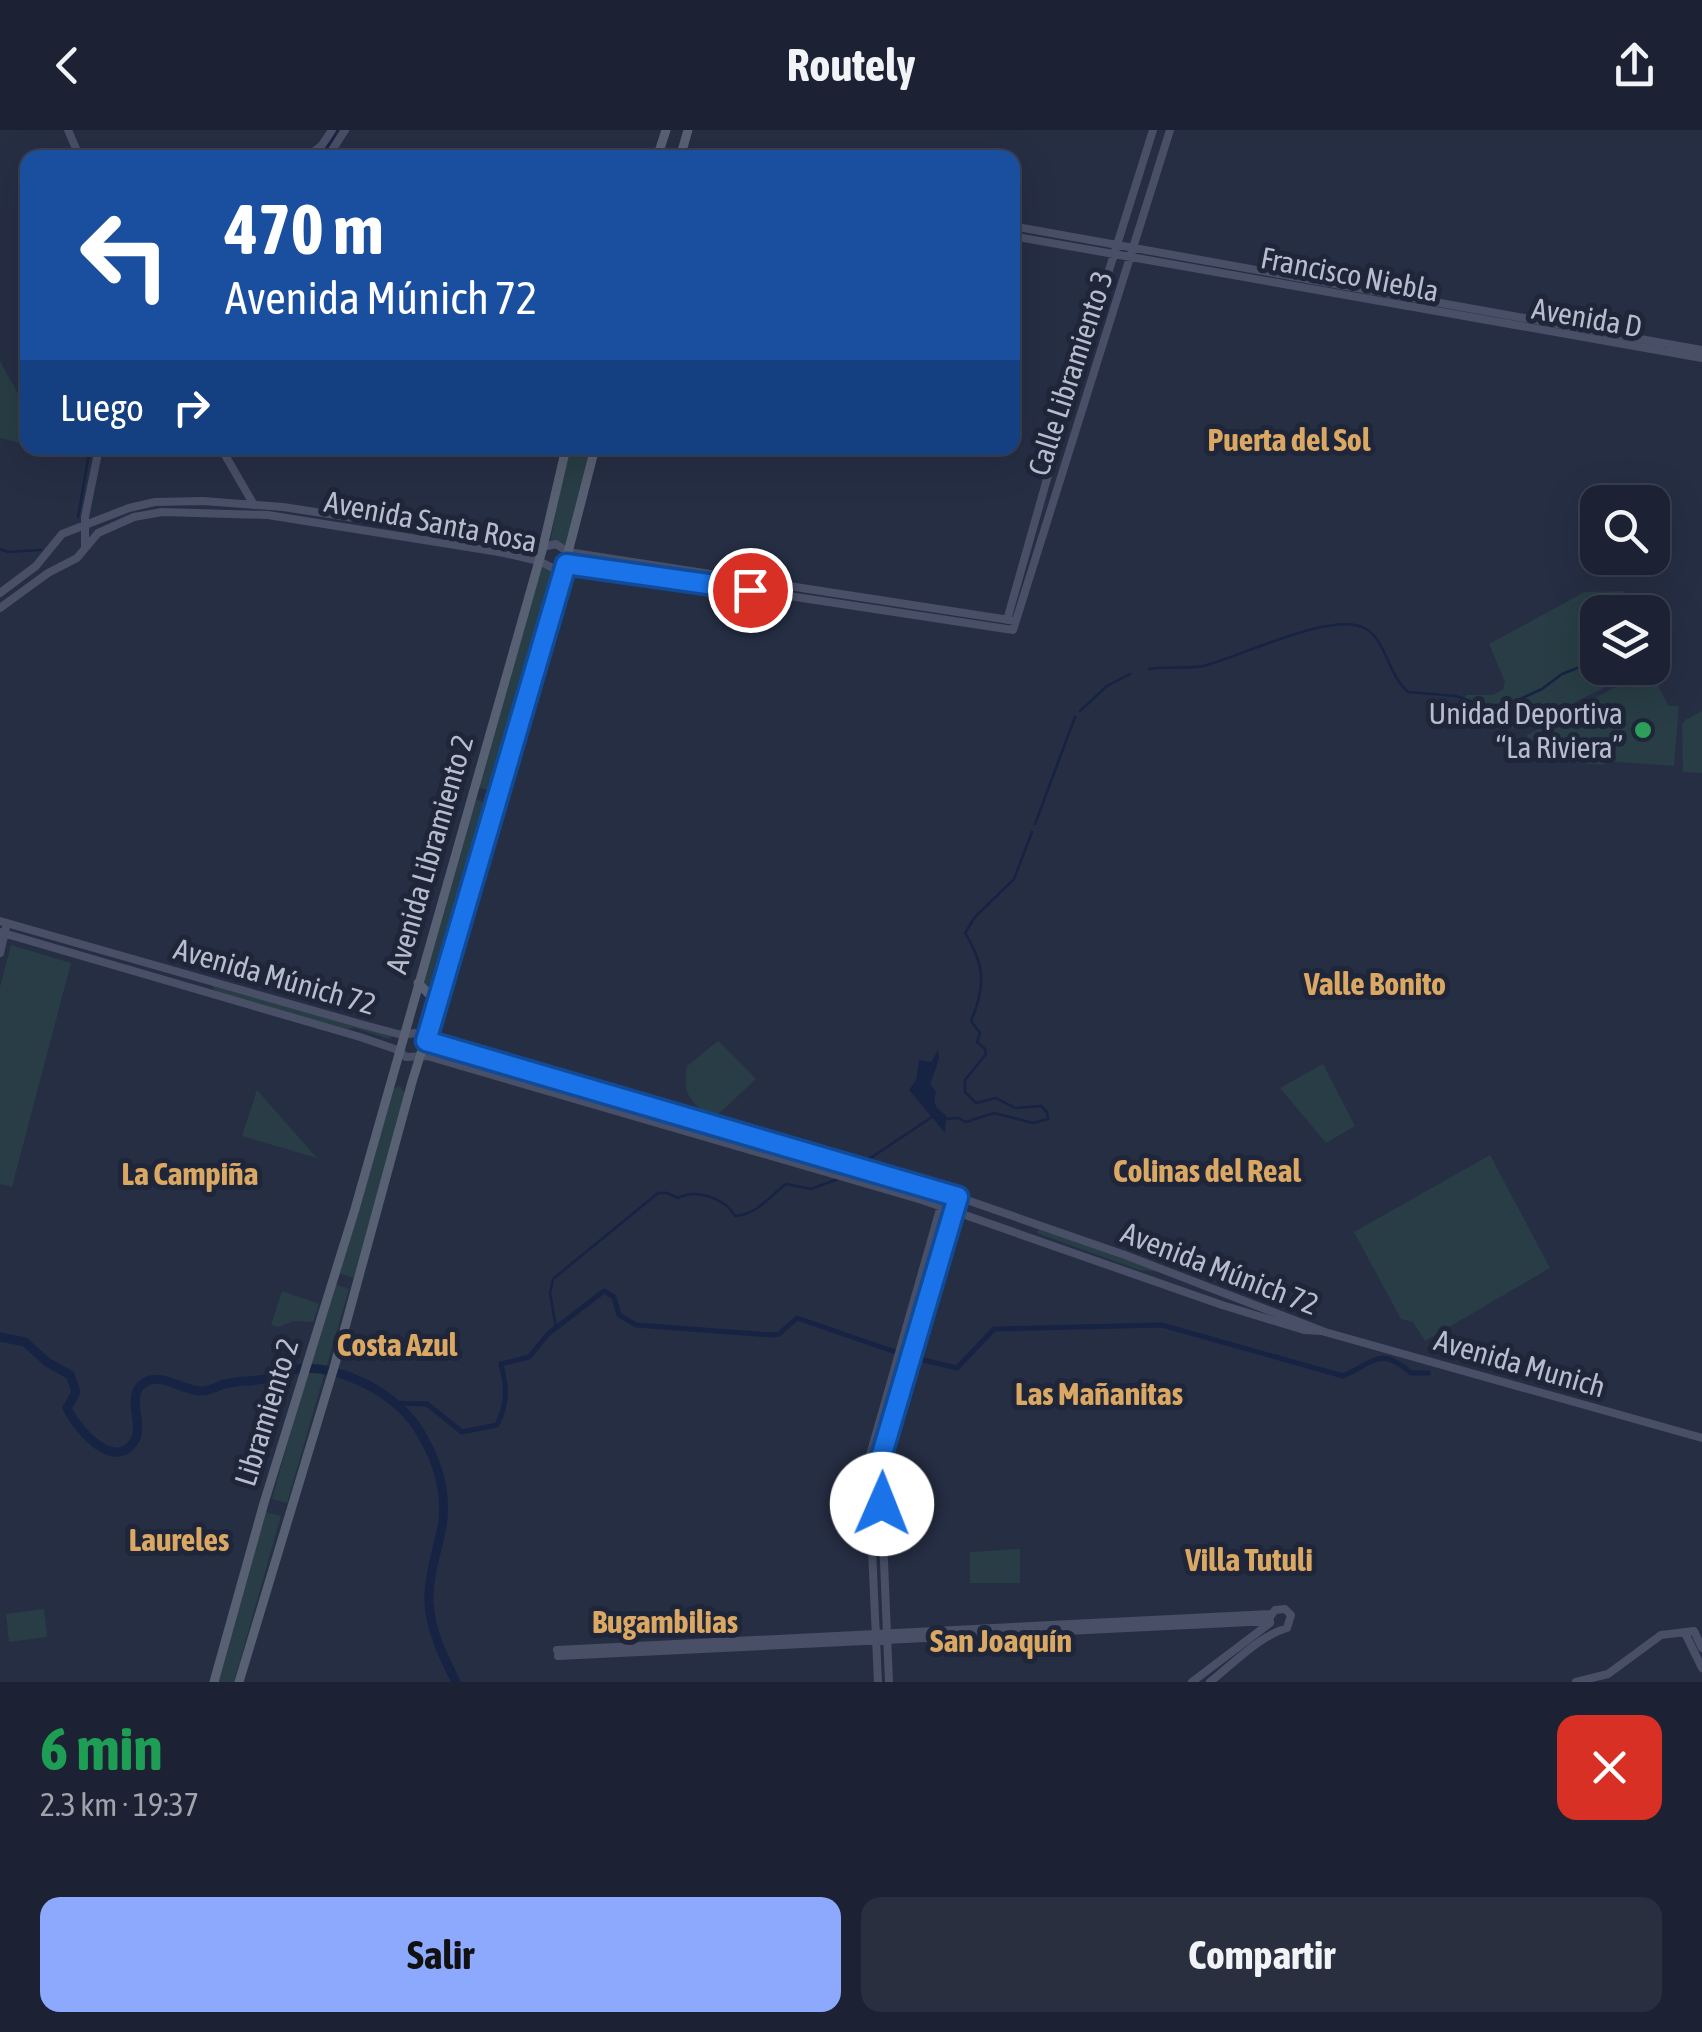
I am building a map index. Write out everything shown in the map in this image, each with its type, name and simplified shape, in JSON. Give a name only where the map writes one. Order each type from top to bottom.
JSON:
[{"type":"main road","points":[[317,150],[332,130]]},
{"type":"main road","name":"Calle Libramiento 3","points":[[1010,625],[1152,130]]},
{"type":"main road","name":"Calle Libramiento 3","points":[[1010,625],[1170,130]]},
{"type":"main road","points":[[1148,146],[1163,152]]},
{"type":"main road","points":[[1020,227],[1237,270]]},
{"type":"main road","points":[[1020,237],[1130,258],[1237,270]]},
{"type":"main road","name":"Francisco Niebla","points":[[1237,270],[1460,313]]},
{"type":"main road","name":"Avenida D","points":[[1460,313],[1702,350]]},
{"type":"main road","name":"Avenida D","points":[[1460,313],[1702,358]]},
{"type":"main road","points":[[86,546],[85,527],[98,455]]},
{"type":"main road","points":[[224,455],[254,505]]},
{"type":"main road","name":"Avenida Libramiento 2","points":[[334,1273],[543,547],[564,455]]},
{"type":"main road","name":"Avenida Libramiento 2","points":[[336,1364],[408,1093],[566,564],[593,455]]},
{"type":"main road","name":"Avenida Santa Rosa","points":[[0,593],[36,566],[62,534],[129,508],[156,502],[254,505],[543,547],[556,544],[568,552],[1010,625]]},
{"type":"main road","name":"Avenida Santa Rosa","points":[[0,608],[77,558],[98,533],[144,514],[188,511],[288,518],[539,561],[553,568],[566,564],[1010,625]]},
{"type":"main road","points":[[46,554],[53,564],[60,566]]},
{"type":"main road","points":[[0,953],[4,922]]},
{"type":"main road","name":"Avenida Múnich 72","points":[[4,922],[402,1034],[415,1033],[426,1041],[958,1197],[1125,1254],[1326,1332]]},
{"type":"main road","name":"Avenida Múnich 72","points":[[2,933],[172,980],[398,1050],[410,1058],[422,1055],[839,1175],[955,1210],[1222,1305],[1304,1330],[1326,1332]]},
{"type":"main road","points":[[418,983],[425,993],[441,992]]},
{"type":"main road","points":[[386,1088],[399,1085],[408,1093]]},
{"type":"main road","points":[[821,1170],[839,1161],[839,1175]]},
{"type":"main road","points":[[878,1682],[868,1462],[945,1194]]},
{"type":"main road","points":[[889,1682],[880,1464],[958,1197]]},
{"type":"main road","name":"Libramiento 2","points":[[214,1682],[334,1273]]},
{"type":"main road","points":[[1220,1292],[1222,1305]]},
{"type":"main road","name":"Avenida Munich","points":[[1326,1332],[1702,1438]]},
{"type":"main road","name":"Libramiento 2","points":[[239,1682],[336,1364]]},
{"type":"main road","points":[[558,1653],[887,1635],[1272,1622]]},
{"type":"main road","points":[[1192,1682],[1272,1622]]},
{"type":"main road","points":[[1210,1682],[1272,1622]]},
{"type":"main road","points":[[1690,1632],[1702,1648]]},
{"type":"main road","points":[[1690,1632],[1702,1668]]},
{"type":"main road","points":[[1576,1682],[1608,1674],[1661,1634],[1690,1632]]},
{"type":"shaded area","points":[[0,361],[20,397],[20,443],[0,438]]},
{"type":"shaded area","points":[[567,455],[589,455],[566,545],[550,543]]},
{"type":"shaded area","points":[[541,565],[558,569],[494,792],[477,787]]},
{"type":"shaded area","points":[[1625,591],[1624,595],[1580,595],[1580,685],[1609,685],[1522,729],[1457,725],[1466,695],[1492,695],[1503,690],[1505,682],[1489,644],[1585,592]]},
{"type":"shaded area","points":[[1619,685],[1658,685],[1669,706],[1679,706],[1674,766],[1506,757],[1530,748],[1527,735]]},
{"type":"shaded area","points":[[1702,711],[1702,773],[1683,772],[1682,725]]},
{"type":"shaded area","points":[[472,798],[489,804],[441,986],[433,992],[422,985]]},
{"type":"shaded area","points":[[11,945],[71,963],[12,1187],[0,1184],[0,987]]},
{"type":"shaded area","points":[[213,985],[392,1037],[347,1029],[219,992]]},
{"type":"shaded area","points":[[718,1041],[756,1079],[713,1119],[690,1097],[686,1076],[687,1066]]},
{"type":"shaded area","points":[[433,1046],[941,1196],[895,1188],[428,1053]]},
{"type":"shaded area","points":[[1323,1064],[1355,1126],[1326,1143],[1280,1088]]},
{"type":"shaded area","points":[[400,1086],[405,1094],[354,1278],[338,1273],[394,1088]]},
{"type":"shaded area","points":[[257,1090],[317,1158],[242,1136]]},
{"type":"shaded area","points":[[1490,1155],[1550,1268],[1425,1341],[1413,1322],[1401,1319],[1354,1232]]},
{"type":"shaded area","points":[[1038,1229],[1163,1272],[1139,1270],[1037,1233]]},
{"type":"shaded area","points":[[332,1283],[349,1289],[287,1503],[272,1499]]},
{"type":"shaded area","points":[[282,1291],[319,1304],[313,1322],[271,1325]]},
{"type":"shaded area","points":[[266,1512],[281,1516],[234,1682],[216,1682]]},
{"type":"shaded area","points":[[1020,1549],[1020,1583],[970,1583],[970,1552]]},
{"type":"shaded area","points":[[44,1609],[47,1637],[9,1642],[6,1614]]},
{"type":"water","points":[[938,1050],[939,1059],[930,1084],[936,1092],[936,1106],[946,1115],[945,1133],[909,1090],[916,1080],[919,1060],[931,1062]]},
{"type":"waterway","points":[[324,150],[337,130]]},
{"type":"waterway","points":[[78,517],[89,455]]},
{"type":"waterway","points":[[0,549],[41,550]]},
{"type":"waterway","points":[[1149,669],[1203,666],[1332,625],[1351,625],[1373,634],[1408,692],[1456,696],[1482,705],[1507,705],[1580,667]]},
{"type":"waterway","points":[[1080,711],[1107,686],[1130,674]]},
{"type":"waterway","points":[[1035,824],[1075,717]]},
{"type":"waterway","points":[[945,1119],[966,1122],[994,1113],[1033,1123],[1048,1119],[1041,1106],[1015,1108],[996,1098],[976,1103],[965,1092],[965,1080],[986,1054],[977,1042],[980,1033],[971,1021],[981,976],[965,933],[975,917],[1014,879],[1032,832]]},
{"type":"waterway","points":[[863,1163],[932,1117]]},
{"type":"waterway","points":[[556,1328],[550,1293],[553,1279],[658,1193],[678,1198],[693,1194],[710,1197],[735,1216],[757,1208],[786,1184],[811,1189],[838,1179]]},
{"type":"waterway","points":[[392,1403],[427,1404],[462,1432],[497,1425],[505,1395],[501,1364],[529,1357],[548,1334],[604,1291],[614,1297],[619,1315],[636,1325],[772,1335],[779,1334],[797,1318],[907,1356],[957,1368],[994,1329],[1162,1325],[1343,1376],[1385,1358],[1411,1373],[1428,1373]]},
{"type":"waterway","points":[[0,1337],[25,1342],[47,1362],[70,1375],[76,1392],[67,1408],[72,1417],[97,1444],[117,1452],[127,1449],[135,1440],[136,1395],[151,1380],[205,1391],[307,1368],[361,1382],[393,1402],[417,1427],[440,1479],[443,1521],[429,1603],[435,1634],[456,1682]]},
{"type":"place","name":"Unidad Deportiva “La Riviera”","points":[[1643,730]]},
{"type":"district","name":"Puerta del Sol","points":[[1289,439]]},
{"type":"district","name":"Valle Bonito","points":[[1375,983]]},
{"type":"district","name":"Colinas del Real","points":[[1207,1170]]},
{"type":"district","name":"La Campiña","points":[[190,1173]]},
{"type":"district","name":"Costa Azul","points":[[397,1344]]},
{"type":"district","name":"Las Mañanitas","points":[[1099,1393]]},
{"type":"district","name":"Laureles","points":[[179,1539]]},
{"type":"district","name":"Villa Tutuli","points":[[1249,1559]]},
{"type":"district","name":"Bugambilias","points":[[665,1621]]},
{"type":"district","name":"San Joaquín","points":[[1001,1640]]},
{"type":"route","points":[[750,590],[566,564],[426,1041],[958,1197],[882,1454],[882,1504]]}]
